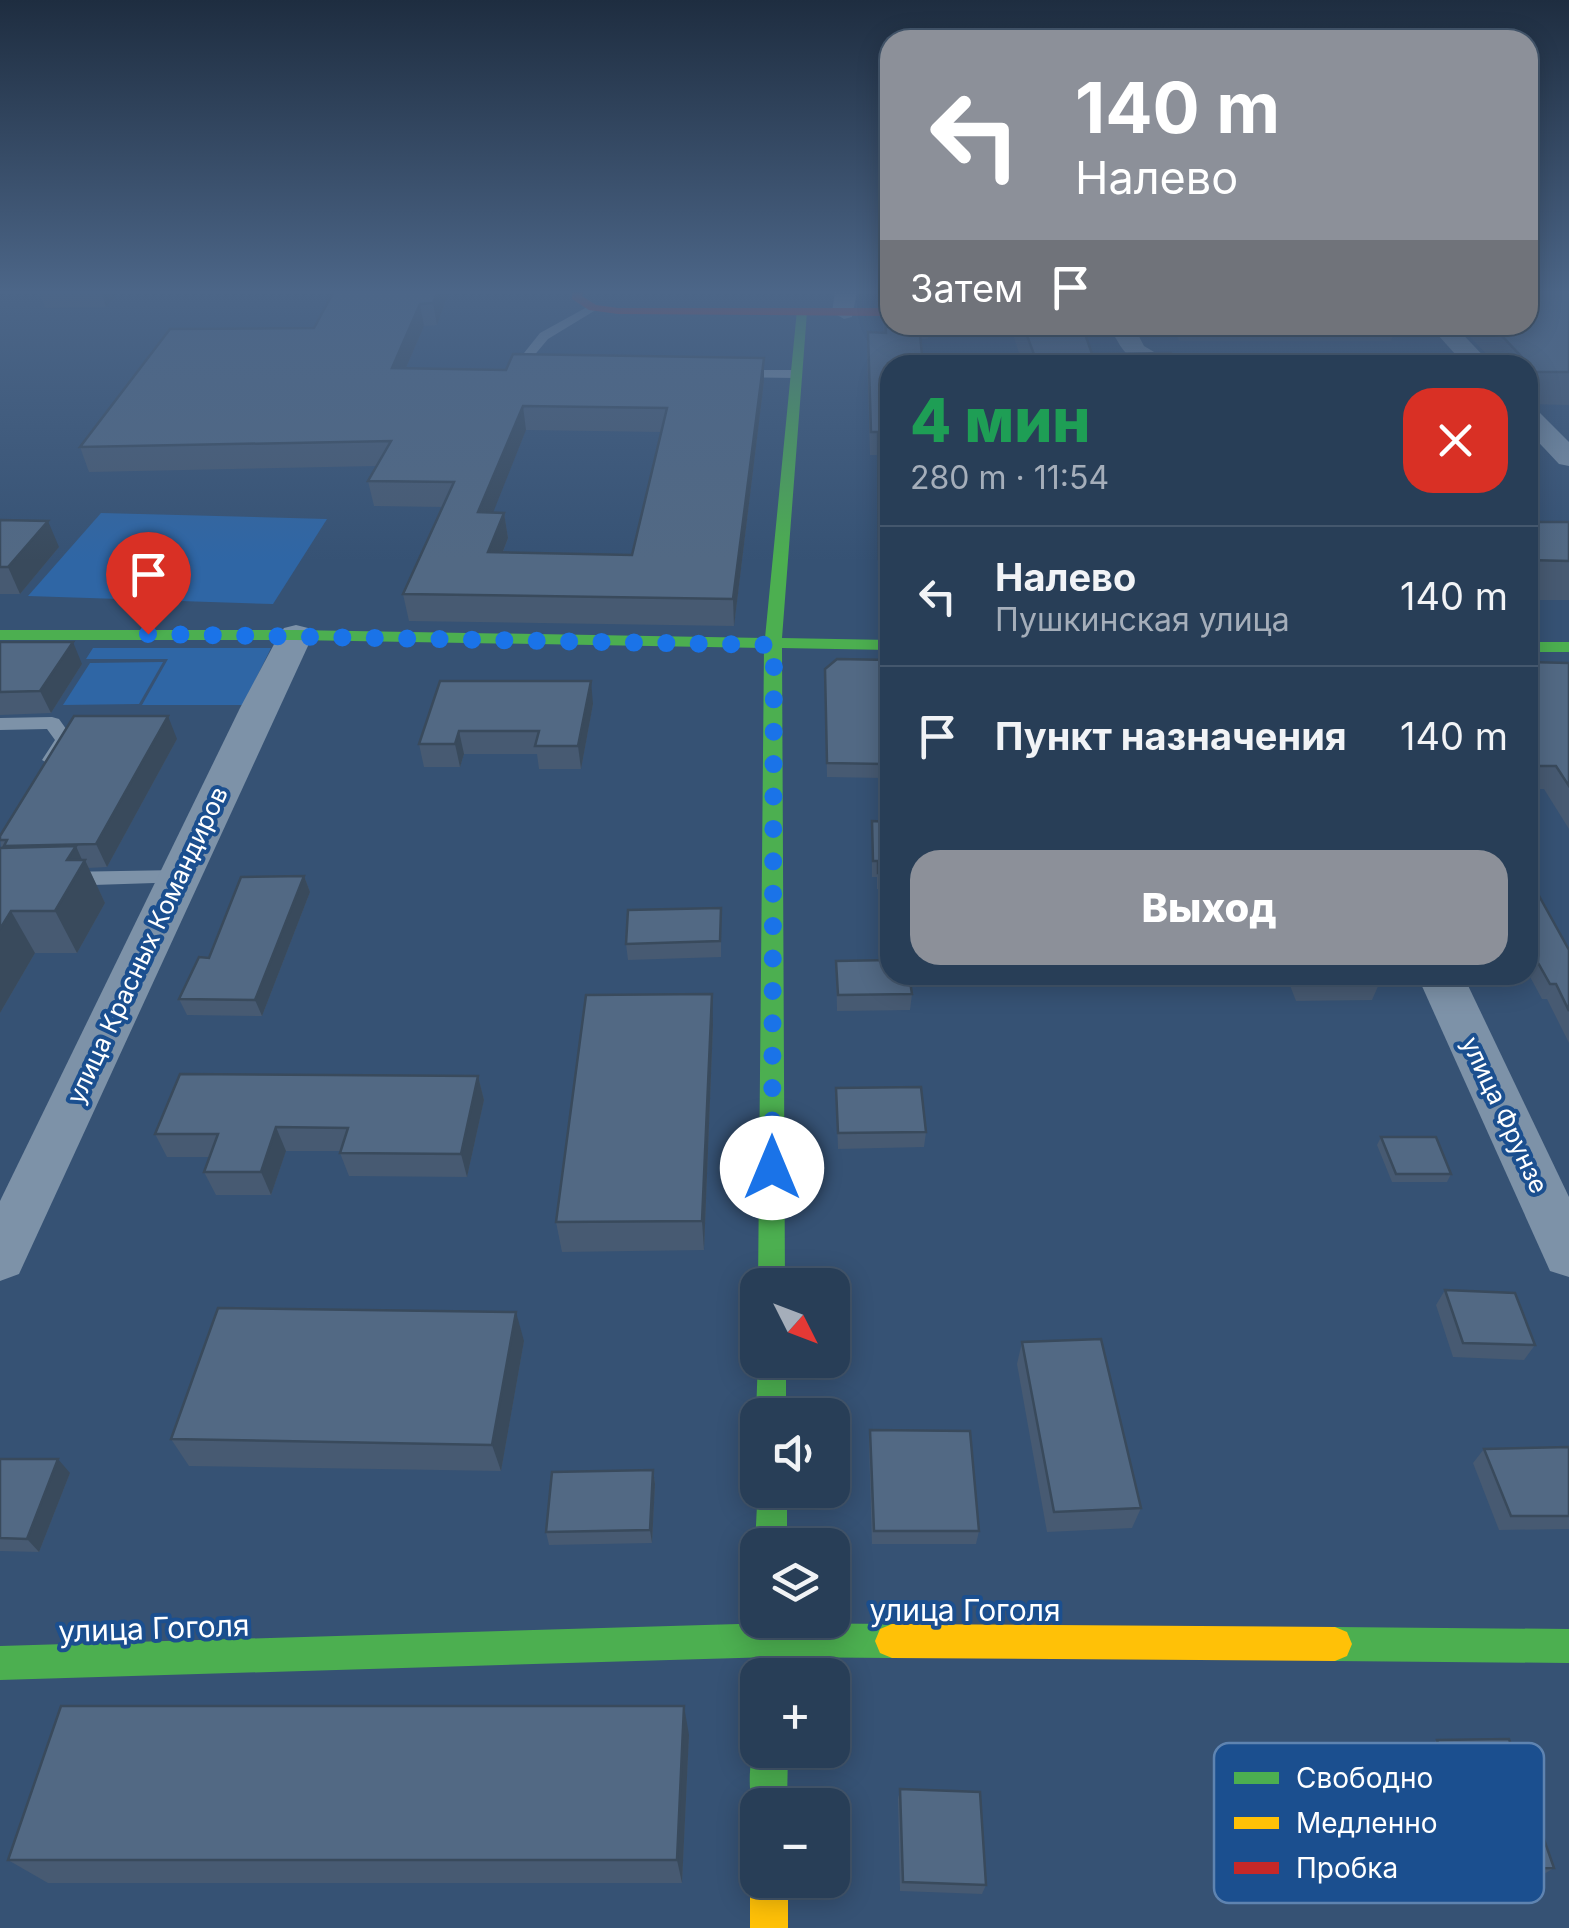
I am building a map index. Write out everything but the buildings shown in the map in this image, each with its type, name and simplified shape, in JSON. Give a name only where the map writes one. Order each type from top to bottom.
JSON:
[{"type":"main road","points":[[771,1268],[774,645],[795,381]]},
{"type":"main road","points":[[0,634],[880,645]]},
{"type":"main road","points":[[1538,647],[1569,647]]},
{"type":"main road","name":"улица Гоголя","points":[[0,1664],[771,1639],[1569,1646]]},
{"type":"main road","points":[[768,1928],[769,1898]]},
{"type":"street","points":[[1538,426],[1569,458]]},
{"type":"street","name":"улица Красных Командиров","points":[[0,1256],[296,635]]},
{"type":"street","name":"улица Фрунзе","points":[[1445,985],[1569,1254]]},
{"type":"lane","points":[[0,724],[52,724],[65,740],[37,784]]},
{"type":"lane","points":[[40,880],[178,878]]},
{"type":"shaded area","points":[[101,513],[327,519],[273,604],[28,596]]},
{"type":"shaded area","points":[[93,648],[271,648],[243,705],[142,705],[168,659],[86,659]]},
{"type":"shaded area","points":[[163,662],[139,704],[63,705],[90,663]]},
{"type":"traffic: fast","points":[[771,1268],[772,660],[795,381]]},
{"type":"traffic: fast","points":[[0,635],[296,635],[880,645]]},
{"type":"traffic: fast","points":[[1538,647],[1569,647]]},
{"type":"traffic: fast","points":[[771,1378],[771,1398]]},
{"type":"traffic: fast","points":[[771,1508],[771,1528]]},
{"type":"traffic: fast","points":[[0,1663],[771,1640],[892,1641]]},
{"type":"traffic: fast","points":[[1335,1644],[1569,1646]]},
{"type":"traffic: fast","points":[[769,1788],[770,1768]]},
{"type":"traffic: slow","points":[[892,1641],[1335,1644]]},
{"type":"traffic: slow","points":[[769,1898],[769,1928]]},
{"type":"route","points":[[148,634],[774,645],[772,1168]]}]
